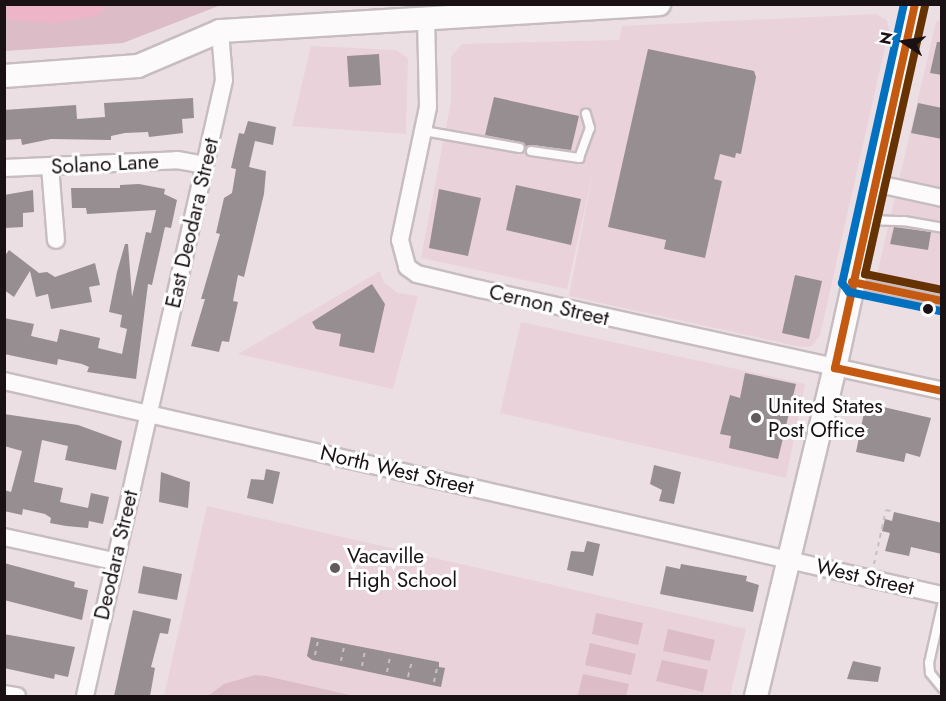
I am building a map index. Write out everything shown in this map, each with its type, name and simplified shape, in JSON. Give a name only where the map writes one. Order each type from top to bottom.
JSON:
[{"type":"street","points":[[4,76],[138,66],[220,31],[426,17],[472,9],[659,4]]},
{"type":"street","points":[[756,696],[835,368],[852,282],[915,4]]},
{"type":"street","name":"Cernon Street","points":[[426,17],[429,75],[424,131],[400,240],[407,267],[417,274],[942,391]]},
{"type":"street","name":"East Deodara Street","points":[[149,414],[224,80],[220,31]]},
{"type":"street","name":"Solano Lane","points":[[4,168],[177,160],[205,165]]},
{"type":"street","points":[[50,166],[56,240]]},
{"type":"street","points":[[874,183],[942,198]]},
{"type":"street","name":"North West Street","points":[[4,381],[789,560]]},
{"type":"street","name":"Deodara Street","points":[[85,696],[113,561],[149,414]]},
{"type":"street","points":[[4,537],[113,561]]},
{"type":"street","name":"West Street","points":[[789,560],[942,595]]},
{"type":"street","points":[[4,694],[17,696]]},
{"type":"lane","points":[[531,151],[579,158],[590,128],[586,114]]},
{"type":"lane","points":[[424,131],[519,148]]},
{"type":"lane","points":[[866,220],[904,221],[942,228]]},
{"type":"lane","points":[[852,282],[942,301]]},
{"type":"lane","points":[[942,605],[929,663],[930,674],[942,687]]},
{"type":"path","points":[[874,564],[886,510],[894,512]]},
{"type":"path","points":[[315,655],[318,641]]},
{"type":"path","points":[[341,661],[344,646]]},
{"type":"path","points":[[362,666],[365,651]]},
{"type":"path","points":[[387,672],[390,656]]},
{"type":"path","points":[[408,677],[412,661]]},
{"type":"path","points":[[434,682],[437,668]]},
{"type":"shaded area","points":[[5,4],[221,5],[123,43],[5,51]]},
{"type":"shaded area","points":[[876,14],[887,20],[889,29],[820,335],[812,346],[801,347],[569,296],[594,167],[567,289],[421,258],[451,101],[451,57],[462,44],[619,40],[622,26]]},
{"type":"shaded area","points":[[941,19],[941,293],[876,279],[936,22]]},
{"type":"shaded area","points":[[311,46],[396,50],[408,58],[406,134],[292,126]]},
{"type":"shaded area","points":[[380,271],[384,283],[398,293],[418,296],[393,389],[238,354]]},
{"type":"shaded area","points":[[521,322],[805,384],[786,478],[500,413]]},
{"type":"shaded area","name":"Vacaville High School","points":[[207,506],[746,629],[730,696],[164,696]]},
{"type":"shaded area","points":[[596,613],[643,623],[638,645],[592,634]]},
{"type":"shaded area","points":[[668,629],[715,640],[710,661],[663,651]]},
{"type":"shaded area","points":[[590,643],[636,654],[631,675],[585,665]]},
{"type":"shaded area","points":[[662,660],[708,670],[703,692],[656,681]]},
{"type":"shaded area","points":[[583,674],[629,684],[626,696],[578,695]]},
{"type":"shaded area","points":[[255,675],[354,696],[208,696],[224,684]]},
{"type":"building","points":[[937,42],[942,42],[942,75],[930,73]]},
{"type":"building","points":[[648,49],[754,71],[756,77],[741,154],[736,153],[735,158],[720,154],[714,179],[722,181],[705,258],[664,249],[666,240],[608,227]]},
{"type":"building","points":[[379,54],[381,85],[349,87],[347,56]]},
{"type":"building","points":[[494,97],[579,116],[571,150],[532,145],[525,148],[520,142],[485,135]]},
{"type":"building","points":[[193,98],[194,118],[182,119],[183,133],[149,137],[148,132],[125,133],[111,136],[111,140],[51,139],[22,145],[21,139],[4,140],[4,110],[76,105],[77,119],[105,117],[104,103]]},
{"type":"building","points":[[918,103],[942,108],[942,139],[911,133]]},
{"type":"building","points":[[248,121],[276,127],[273,145],[255,141],[249,167],[266,171],[264,194],[244,277],[238,275],[233,301],[238,302],[229,342],[222,341],[219,352],[191,346],[205,299],[201,299],[220,234],[216,233],[224,198],[232,193],[236,169],[231,168],[239,133],[244,134]]},
{"type":"building","points":[[139,184],[165,189],[164,194],[177,200],[171,228],[165,227],[152,285],[148,284],[136,379],[87,372],[89,367],[58,359],[57,365],[4,354],[4,318],[34,324],[31,336],[57,342],[60,329],[100,338],[98,348],[122,354],[127,329],[120,327],[122,315],[109,312],[117,272],[125,244],[128,244],[132,297],[146,232],[151,233],[156,210],[87,214],[86,208],[72,208],[71,188],[120,188],[120,185]]},
{"type":"building","points":[[516,185],[581,199],[571,245],[506,230]]},
{"type":"building","points":[[439,189],[481,198],[468,256],[429,248]]},
{"type":"building","points":[[33,190],[34,212],[23,213],[23,227],[5,228],[4,195]]},
{"type":"building","points":[[894,227],[931,232],[928,250],[890,244]]},
{"type":"building","points":[[9,250],[39,273],[47,272],[55,277],[95,263],[100,285],[89,287],[92,302],[51,309],[48,294],[36,297],[30,271],[14,297],[4,290],[4,257]]},
{"type":"building","points":[[795,275],[822,281],[809,339],[782,333]]},
{"type":"building","points":[[372,284],[385,304],[374,353],[339,346],[341,334],[316,329],[312,322]]},
{"type":"building","name":"United States Post Office","points":[[745,373],[796,384],[778,459],[729,448],[731,436],[720,434],[730,395],[740,398]]},
{"type":"building","points":[[866,403],[931,418],[920,457],[906,453],[904,462],[856,452]]},
{"type":"building","points":[[4,414],[78,425],[122,441],[116,470],[65,460],[68,446],[42,440],[34,482],[63,488],[60,502],[88,508],[91,493],[109,497],[103,524],[89,521],[88,528],[66,526],[50,523],[51,518],[45,514],[23,509],[22,515],[4,511],[4,490],[11,492],[22,451],[4,446]]},
{"type":"building","points":[[654,465],[681,472],[674,504],[659,501],[662,490],[650,484]]},
{"type":"building","points":[[266,469],[280,472],[273,504],[247,498],[251,479],[264,480]]},
{"type":"building","points":[[161,472],[190,482],[188,508],[159,502]]},
{"type":"building","points":[[894,512],[942,523],[942,554],[911,547],[909,556],[885,551],[890,533],[882,531],[885,519],[892,521]]},
{"type":"building","points":[[587,541],[600,544],[593,576],[567,570],[571,551],[584,552]]},
{"type":"building","points":[[4,563],[75,582],[74,587],[88,590],[82,620],[4,600]]},
{"type":"building","points":[[681,564],[747,576],[746,581],[759,585],[753,612],[660,594],[666,566],[680,569]]},
{"type":"building","points":[[143,566],[182,574],[177,600],[138,593]]},
{"type":"building","points":[[133,610],[171,619],[168,634],[160,633],[151,667],[155,668],[150,696],[114,696]]},
{"type":"building","points":[[4,634],[75,647],[68,677],[55,674],[54,679],[4,668]]},
{"type":"building","points":[[311,637],[439,662],[439,667],[445,668],[441,687],[312,660],[307,656]]},
{"type":"building","points":[[853,661],[881,667],[878,682],[847,679]]},
{"type":"waterway","points":[[4,7],[52,11],[93,4]]},
{"type":"transit line","points":[[904,4],[842,283],[849,292],[940,311]]},
{"type":"transit line","points":[[915,4],[835,368],[942,391]]},
{"type":"transit line","points":[[925,6],[865,274],[942,290]]},
{"type":"transit line","points":[[852,282],[942,301]]},
{"type":"place","name":"United States Post Office","points":[[756,418]]},
{"type":"place","name":"Vacaville High School","points":[[335,568]]}]
